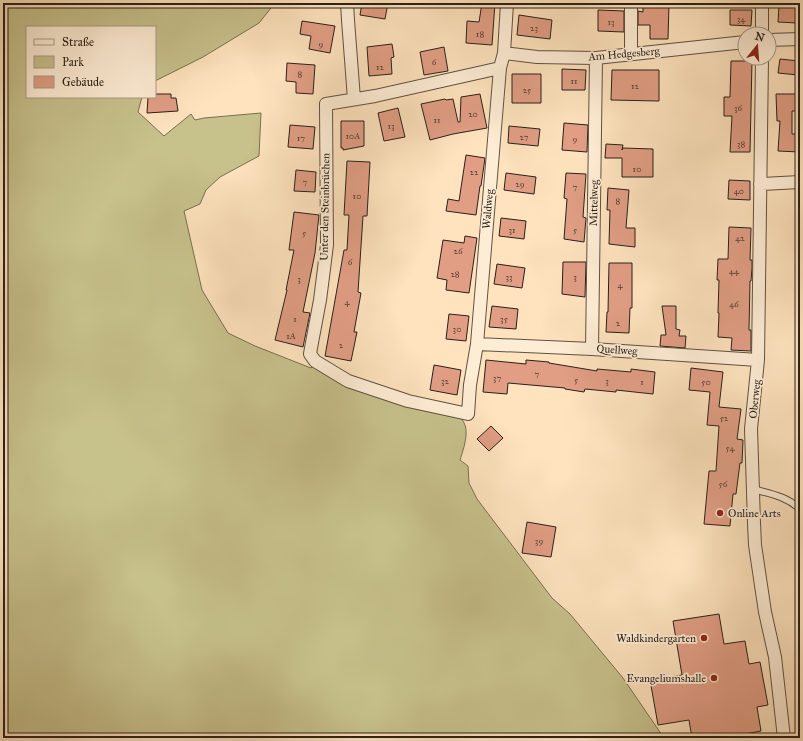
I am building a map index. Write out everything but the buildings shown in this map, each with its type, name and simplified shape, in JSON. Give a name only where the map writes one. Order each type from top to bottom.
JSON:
[{"type":"street","points":[[347,3],[354,99],[376,96],[500,68]]},
{"type":"street","name":"Waldweg","points":[[468,414],[470,385],[476,344],[500,68],[504,53],[507,3]]},
{"type":"street","points":[[631,3],[631,54]]},
{"type":"street","points":[[762,3],[762,26]]},
{"type":"street","points":[[777,40],[800,39]]},
{"type":"street","name":"Am Hedgesberg","points":[[504,53],[537,57],[596,58],[737,43]]},
{"type":"street","name":"Mittelweg","points":[[592,348],[596,58]]},
{"type":"street","name":"Oberweg","points":[[762,66],[758,360],[751,429],[755,545],[765,612],[775,657],[784,738]]},
{"type":"street","name":"Unter den Steinbrüchen","points":[[354,99],[326,104],[327,245],[320,300],[310,354],[315,361],[348,381],[408,401],[468,414]]},
{"type":"street","points":[[760,184],[800,182]]},
{"type":"street","name":"Quellweg","points":[[476,344],[592,348],[758,360]]},
{"type":"lane","points":[[753,489],[778,495],[795,504],[800,509]]},
{"type":"green space","points":[[3,3],[275,3],[259,23],[203,57],[156,80],[156,26],[26,26],[26,98],[142,98],[138,112],[164,136],[191,114],[195,120],[261,113],[259,156],[220,177],[206,190],[200,204],[184,211],[202,290],[228,333],[255,346],[311,368],[314,364],[459,417],[463,421],[466,431],[465,443],[460,460],[468,466],[469,483],[477,499],[552,598],[570,614],[623,678],[664,738],[3,738]]},
{"type":"place","name":"Online Arts","points":[[720,513]]},
{"type":"place","name":"Waldkindergarten","points":[[704,638]]},
{"type":"place","name":"Evangeliumshalle","points":[[714,678]]}]
